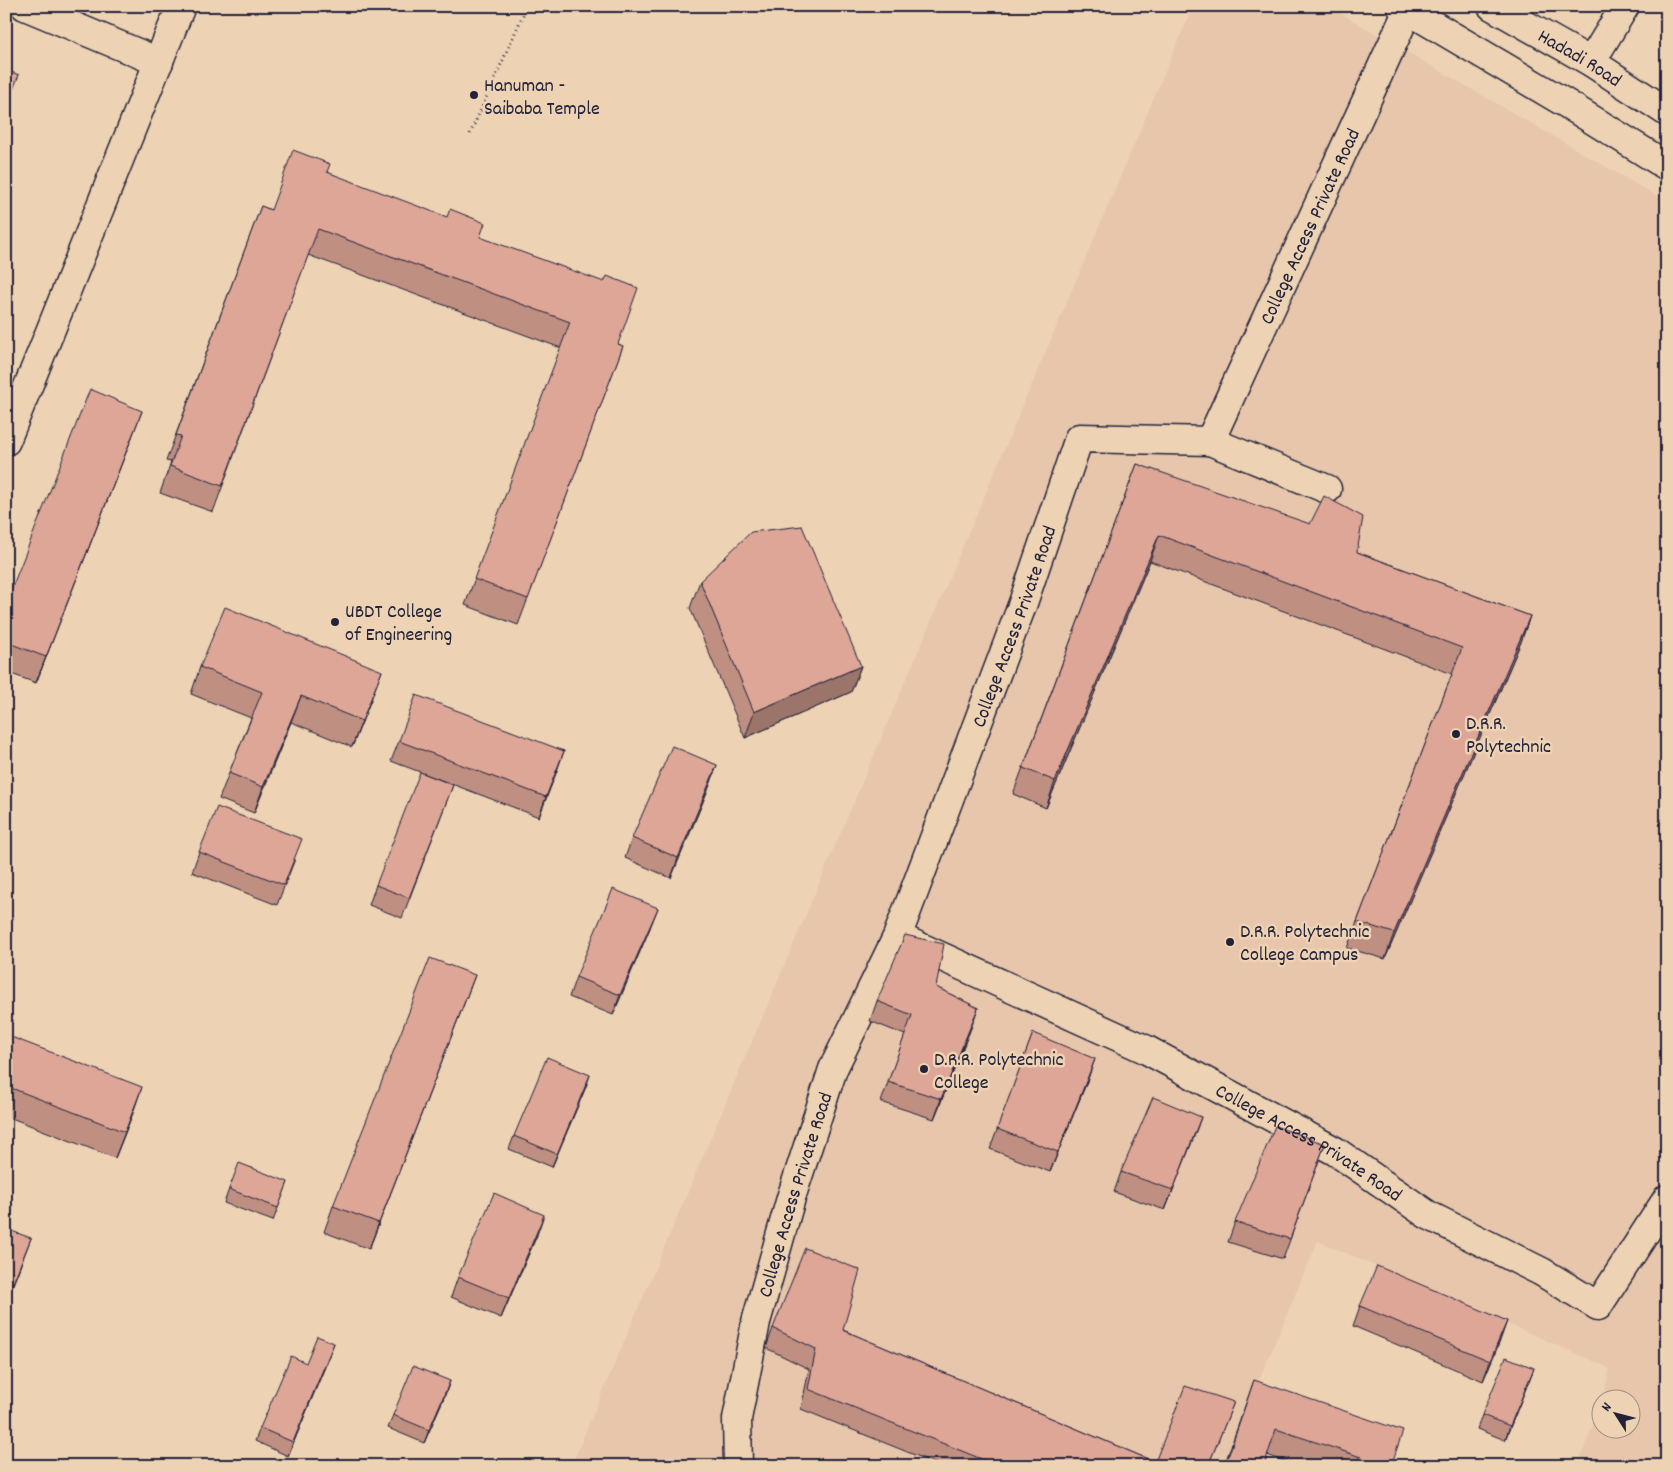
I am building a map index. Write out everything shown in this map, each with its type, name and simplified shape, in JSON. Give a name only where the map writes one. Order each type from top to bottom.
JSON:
[{"type":"street","points":[[24,6],[159,62]]},
{"type":"street","points":[[6,440],[181,6]]},
{"type":"street","name":"Hadadi Road","points":[[1492,6],[1590,62],[1667,112]]},
{"type":"street","points":[[1590,62],[1625,6]]},
{"type":"street","points":[[1404,8],[1568,104],[1667,166]]},
{"type":"street","name":"College Access Private Road","points":[[1210,441],[1404,8]]},
{"type":"street","name":"College Access Private Road","points":[[738,1466],[737,1419],[756,1322],[791,1198],[833,1069],[897,937],[1024,603],[1078,438],[1210,441],[1327,489]]},
{"type":"street","name":"College Access Private Road","points":[[897,937],[1145,1049],[1335,1151],[1428,1215],[1542,1272],[1598,1306],[1667,1199]]},
{"type":"path","points":[[470,134],[527,6]]},
{"type":"shaded area","name":"D.R.R. Polytechnic College Campus","points":[[1193,6],[1328,6],[1667,202],[1667,1466],[1577,1466],[1590,1433],[1590,1440],[1640,1440],[1640,1390],[1605,1390],[1609,1368],[1318,1241],[1223,1466],[571,1466]]},
{"type":"building","points":[[6,70],[19,75],[6,106]]},
{"type":"building","points":[[293,150],[330,164],[327,172],[447,217],[450,209],[485,223],[480,237],[604,282],[607,276],[638,288],[618,344],[623,346],[528,599],[474,579],[570,322],[318,229],[222,486],[170,466],[181,436],[176,435],[261,206],[271,210]]},
{"type":"building","points":[[90,389],[142,411],[46,657],[6,642],[6,603]]},
{"type":"building","name":"D.R.R. Polytechnic","points":[[1137,464],[1310,524],[1324,496],[1363,517],[1357,552],[1530,616],[1394,933],[1357,922],[1462,648],[1159,535],[1055,781],[1023,768]]},
{"type":"building","points":[[802,526],[861,666],[754,712],[700,581],[751,532]]},
{"type":"building","points":[[225,607],[382,671],[362,721],[301,696],[263,787],[229,773],[262,692],[200,667]]},
{"type":"building","points":[[416,695],[564,751],[546,797],[399,741]]},
{"type":"building","points":[[672,746],[717,765],[678,858],[632,838]]},
{"type":"building","points":[[420,772],[453,785],[409,898],[376,885]]},
{"type":"building","points":[[217,807],[302,839],[284,885],[199,852]]},
{"type":"building","points":[[613,889],[658,908],[620,995],[576,977]]},
{"type":"building","name":"D.R.R. Polytechnic College","points":[[905,935],[944,944],[936,987],[978,1008],[941,1099],[888,1082],[912,1015],[877,1001]]},
{"type":"building","points":[[430,958],[475,975],[379,1223],[333,1206]]},
{"type":"building","points":[[1033,1033],[1095,1059],[1058,1152],[997,1129]]},
{"type":"building","points":[[6,1035],[142,1087],[125,1132],[6,1086]]},
{"type":"building","points":[[547,1057],[590,1075],[557,1154],[514,1136]]},
{"type":"building","points":[[1153,1097],[1201,1117],[1173,1190],[1121,1172]]},
{"type":"building","points":[[1275,1126],[1325,1144],[1290,1239],[1235,1222]]},
{"type":"building","points":[[239,1163],[288,1182],[278,1208],[229,1189]]},
{"type":"building","points":[[494,1193],[544,1215],[509,1298],[458,1277]]},
{"type":"building","points":[[6,1229],[31,1238],[13,1283],[6,1280]]},
{"type":"building","points":[[805,1248],[860,1270],[843,1330],[1155,1462],[1185,1386],[1234,1402],[1208,1466],[999,1466],[808,1389],[816,1349],[773,1328]]},
{"type":"building","points":[[1377,1266],[1507,1321],[1490,1361],[1360,1306]]},
{"type":"building","points":[[317,1336],[334,1343],[293,1442],[260,1428],[291,1356],[306,1363]]},
{"type":"building","points":[[1506,1357],[1534,1368],[1510,1426],[1482,1415]]},
{"type":"building","points":[[413,1366],[450,1381],[429,1430],[393,1415]]},
{"type":"building","points":[[1254,1380],[1403,1431],[1391,1466],[1344,1466],[1361,1457],[1276,1429],[1264,1466],[1225,1466]]},
{"type":"place","name":"Hanuman - Saibaba Temple","points":[[474,95]]},
{"type":"place","name":"UBDT College of Engineering","points":[[335,622]]},
{"type":"place","name":"D.R.R. Polytechnic","points":[[1456,734]]},
{"type":"place","name":"D.R.R. Polytechnic College Campus","points":[[1230,942]]},
{"type":"place","name":"D.R.R. Polytechnic College","points":[[924,1069]]}]
